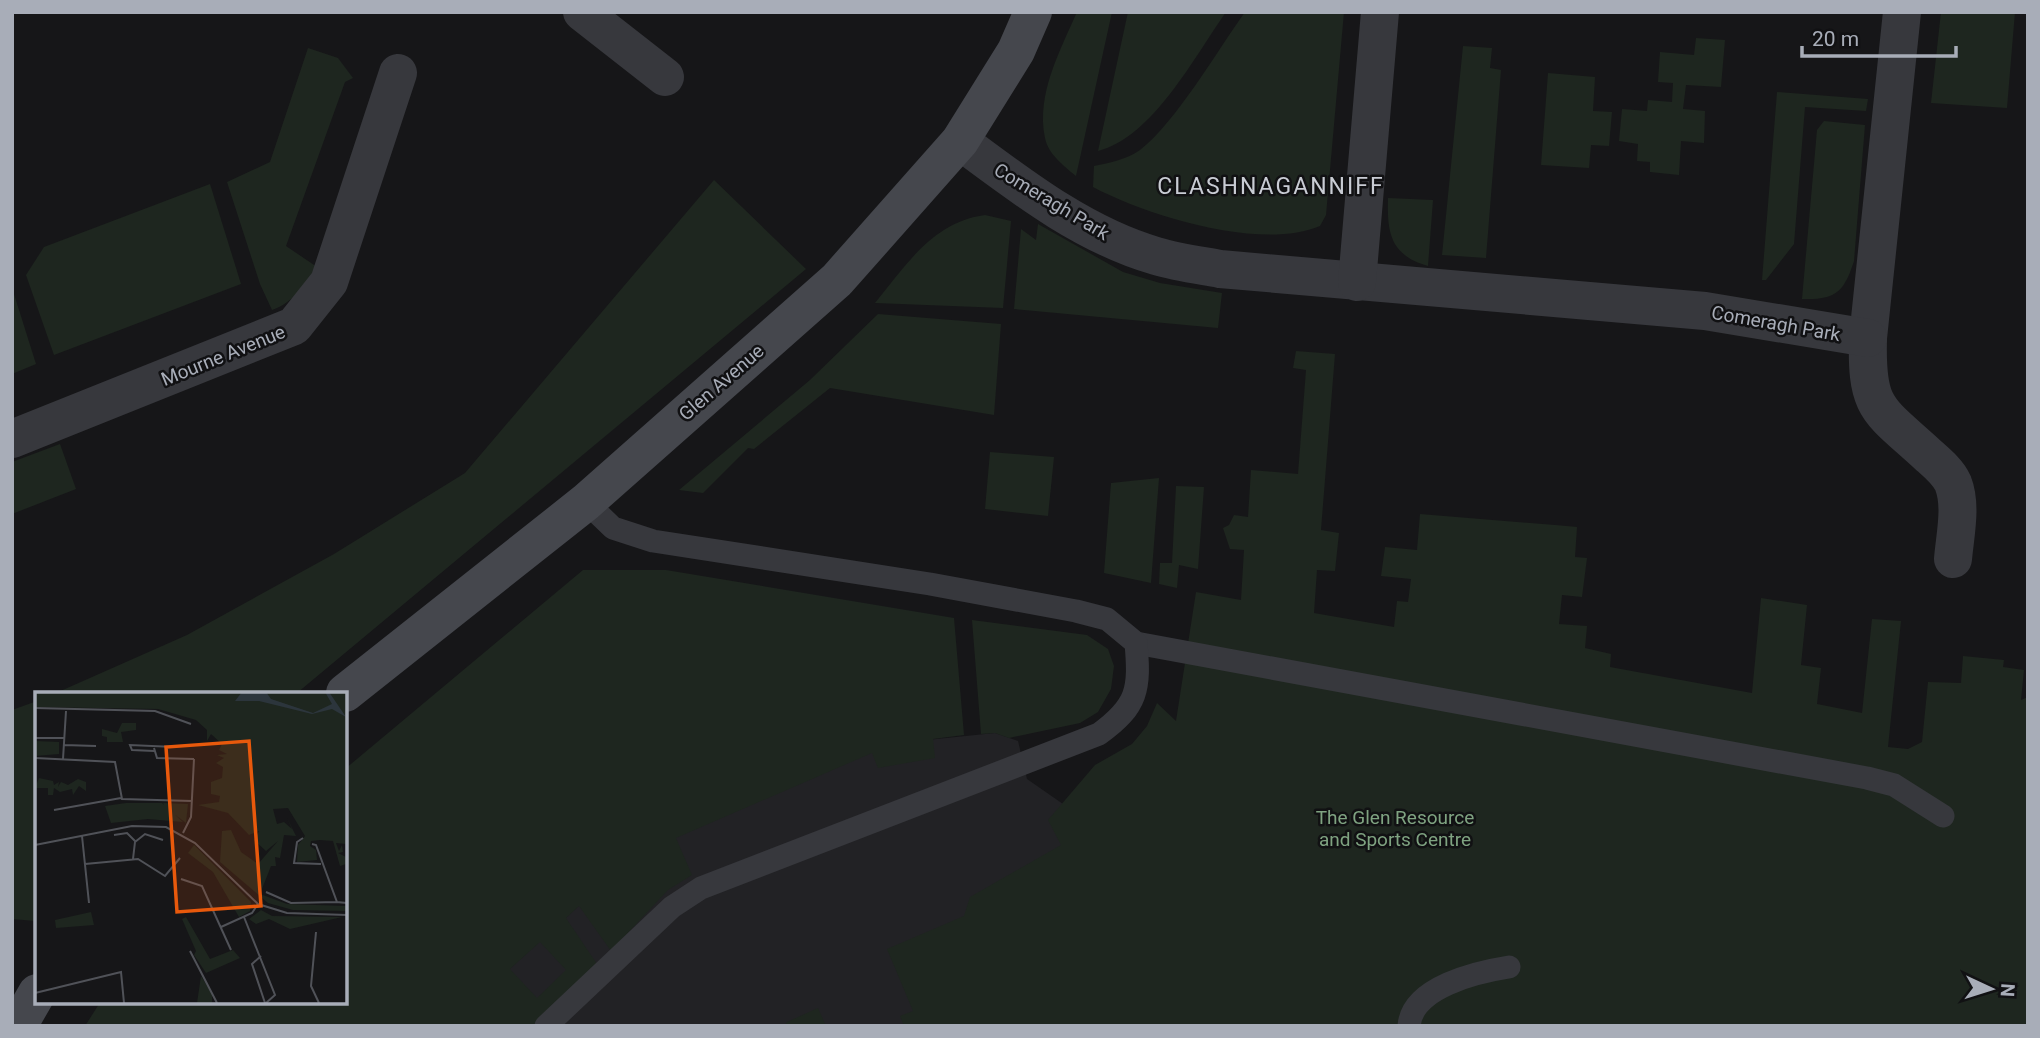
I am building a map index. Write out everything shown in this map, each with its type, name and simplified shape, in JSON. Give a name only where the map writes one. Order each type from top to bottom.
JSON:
[{"type":"street","points":[[582,12],[665,77]]},
{"type":"street","name":"Glen Avenue","points":[[346,692],[586,502],[838,280],[960,141],[1016,51],[1033,12]]},
{"type":"street","points":[[1357,282],[1380,12]]},
{"type":"street","name":"Comeragh Park","points":[[960,141],[1060,210],[1096,231],[1156,256],[1220,269],[1705,311],[1868,338],[1902,12]]},
{"type":"street","name":"Mourne Avenue","points":[[12,439],[294,326],[329,282],[398,73]]},
{"type":"street","points":[[1868,338],[1867,378],[1875,404],[1891,424],[1941,466],[1952,482],[1958,507],[1953,559]]},
{"type":"lane","points":[[586,502],[613,528],[653,541],[930,584],[1076,611],[1107,619],[1136,643],[1867,778],[1894,785],[1943,816]]},
{"type":"lane","points":[[546,1026],[672,906],[701,888],[1099,734],[1120,719],[1133,702],[1139,673],[1136,643]]},
{"type":"lane","points":[[1409,1026],[1410,1012],[1418,1003],[1466,974],[1509,967]]},
{"type":"shaded area","points":[[995,733],[1018,741],[1027,779],[1063,804],[1197,1026],[447,1026],[663,829],[849,748]]},
{"type":"green space","points":[[1077,12],[1112,12],[1076,176],[1049,149],[1043,122],[1051,73]]},
{"type":"green space","points":[[1128,12],[1226,12],[1186,72],[1154,113],[1118,143],[1098,151]]},
{"type":"green space","points":[[1245,12],[1344,12],[1326,215],[1320,226],[1296,233],[1268,235],[1205,227],[1143,209],[1093,187],[1094,166],[1135,153],[1168,122]]},
{"type":"green space","points":[[1941,12],[2015,12],[2007,108],[1931,103]]},
{"type":"green space","points":[[1696,38],[1725,40],[1721,87],[1686,85],[1683,109],[1705,111],[1704,143],[1681,141],[1679,175],[1650,172],[1650,162],[1637,161],[1638,144],[1619,141],[1622,109],[1647,111],[1648,100],[1672,102],[1673,83],[1658,82],[1660,52],[1694,55]]},
{"type":"green space","points":[[1463,46],[1492,48],[1490,68],[1501,70],[1486,258],[1442,255]]},
{"type":"green space","points":[[308,48],[338,58],[353,78],[345,82],[286,246],[317,267],[292,298],[272,310],[260,284],[227,182],[270,162]]},
{"type":"green space","points":[[1548,73],[1595,77],[1593,111],[1612,112],[1609,146],[1591,145],[1589,168],[1541,165]]},
{"type":"green space","points":[[1777,92],[1868,99],[1866,111],[1805,107],[1794,244],[1766,280],[1762,280]]},
{"type":"green space","points":[[1824,121],[1865,125],[1854,261],[1846,280],[1837,292],[1823,298],[1802,299],[1817,130]]},
{"type":"green space","points":[[714,180],[806,269],[298,692],[58,692],[187,635],[334,554],[465,473]]},
{"type":"green space","points":[[210,184],[241,284],[54,355],[26,275],[44,247]]},
{"type":"green space","points":[[1388,198],[1433,200],[1428,266],[1406,256],[1393,241],[1388,222]]},
{"type":"green space","points":[[985,215],[1011,221],[1003,308],[875,303],[922,247],[950,226]]},
{"type":"green space","points":[[1038,224],[1123,272],[1160,283],[1222,293],[1218,328],[1014,309],[1021,229],[1036,240]]},
{"type":"green space","points":[[14,294],[36,364],[12,374],[12,295]]},
{"type":"green space","points":[[878,314],[1001,324],[994,415],[830,388],[754,449],[748,448],[703,493],[679,490],[810,380]]},
{"type":"green space","name":"The Glen Resource and Sports Centre","points":[[1296,351],[1335,354],[1321,530],[1339,533],[1335,571],[1317,570],[1314,613],[1394,627],[1397,601],[1408,602],[1411,579],[1381,576],[1385,547],[1417,550],[1420,514],[1577,527],[1575,557],[1587,558],[1582,597],[1562,595],[1559,624],[1587,626],[1585,648],[1611,654],[1610,667],[1752,693],[1761,598],[1807,605],[1801,665],[1821,668],[1817,704],[1862,713],[1872,619],[1901,621],[1888,747],[1908,749],[1922,742],[1928,682],[1961,683],[1963,656],[2004,660],[2003,667],[2024,670],[2021,700],[2028,697],[2028,1026],[904,1026],[900,1016],[913,1011],[887,949],[964,916],[970,897],[1061,845],[1048,820],[1095,765],[1132,744],[1147,726],[1157,703],[1176,721],[1196,592],[1241,600],[1244,550],[1230,549],[1223,528],[1229,525],[1234,515],[1248,517],[1251,470],[1298,474],[1306,370],[1293,368]]},
{"type":"green space","points":[[60,444],[76,489],[12,514],[12,462]]},
{"type":"green space","points":[[990,452],[1054,457],[1048,516],[985,509]]},
{"type":"green space","points":[[1159,478],[1151,583],[1104,573],[1111,483]]},
{"type":"green space","points":[[1176,486],[1204,487],[1198,569],[1179,565],[1177,588],[1159,584],[1160,563],[1172,563]]},
{"type":"green space","points":[[583,570],[666,570],[954,618],[964,735],[933,739],[935,758],[878,768],[872,753],[676,838],[692,875],[668,890],[611,951],[579,906],[566,918],[597,964],[532,1026],[85,1026],[100,1003],[346,1003],[346,768]],"holes":[[[540,942],[566,970],[537,998],[510,969]]]},
{"type":"green space","points":[[972,620],[1087,635],[1108,649],[1114,666],[1111,689],[1098,712],[1080,723],[1009,738],[995,733],[981,734]]},
{"type":"green space","points":[[35,702],[35,921],[12,919],[12,710]]},
{"type":"green space","points":[[818,1008],[826,1026],[784,1026],[787,1022]]},
{"type":"district","name":"CLASHNAGANNIFF","points":[[1271,186]]}]
